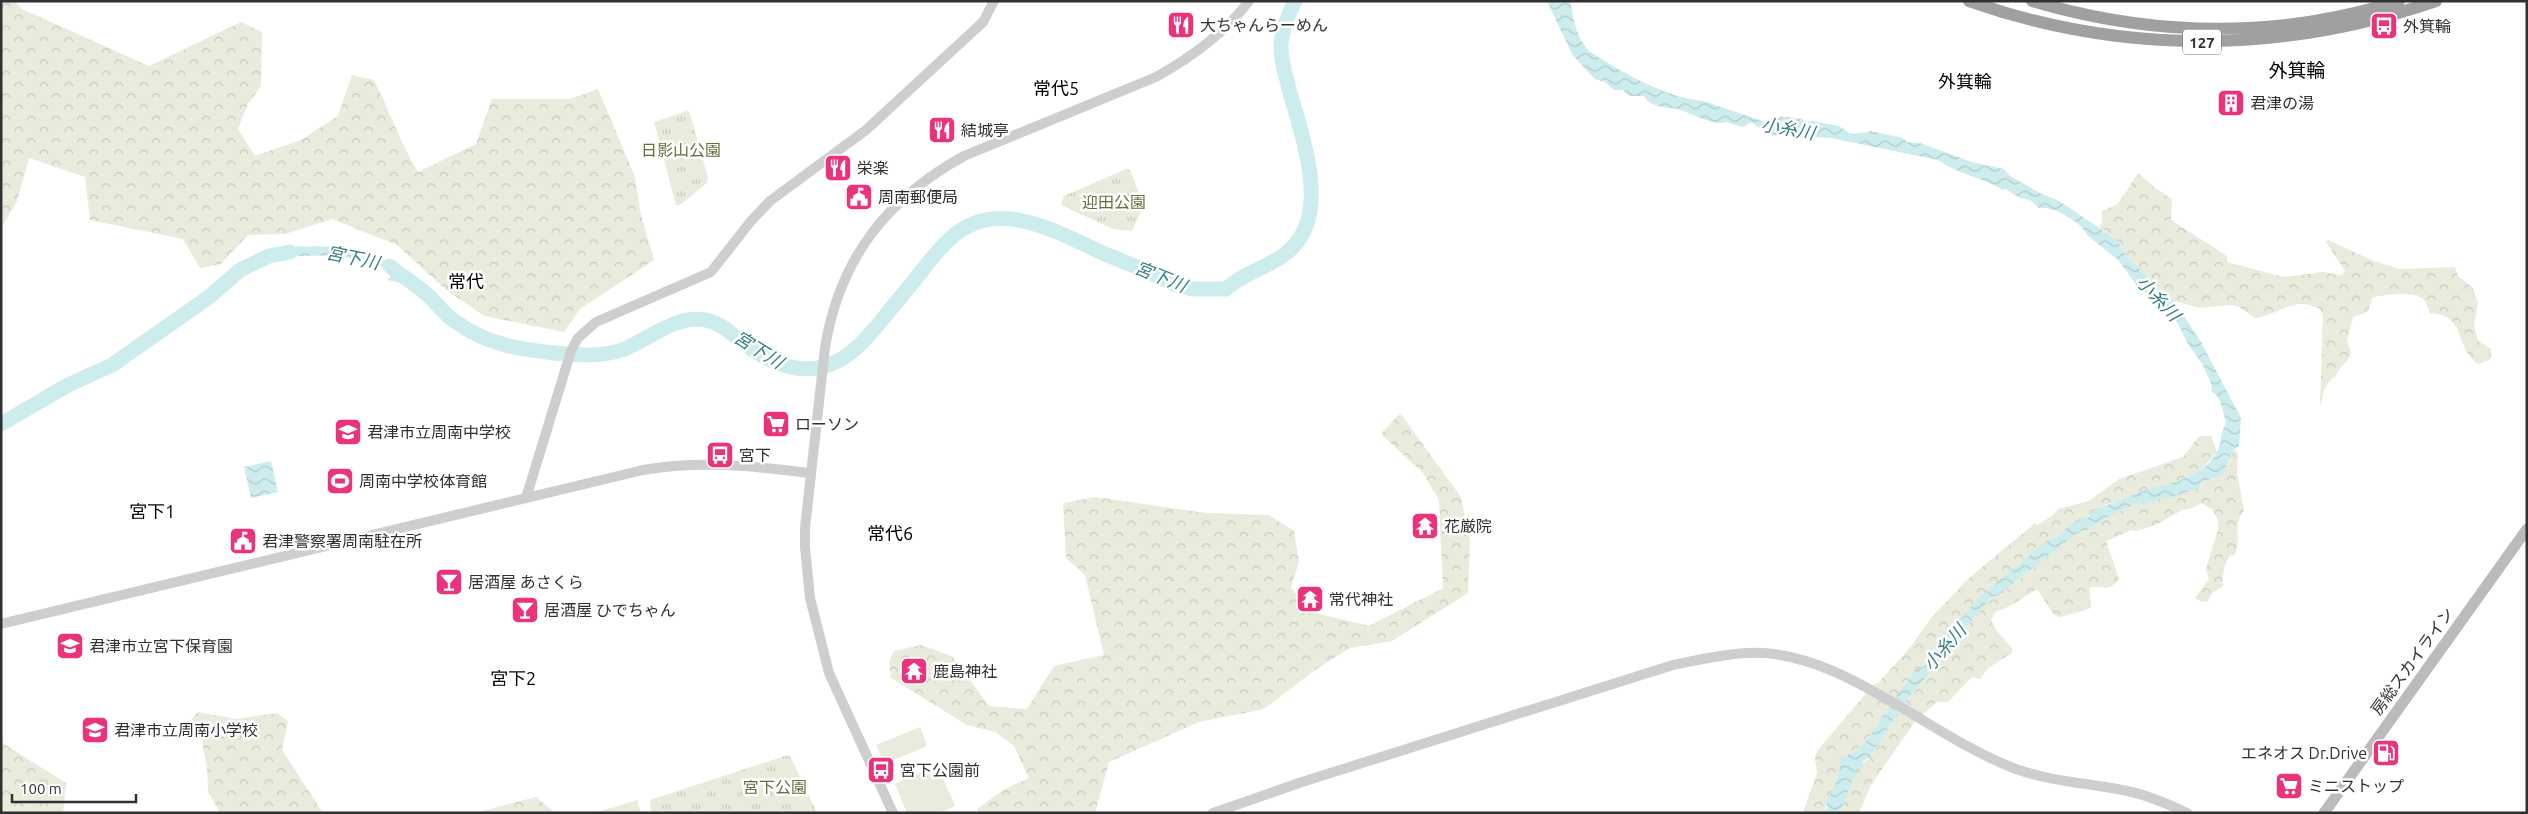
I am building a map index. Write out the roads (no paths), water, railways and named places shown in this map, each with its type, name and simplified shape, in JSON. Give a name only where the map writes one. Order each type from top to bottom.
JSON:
[{"type":"highway","name":"127","points":[[1969,1],[1991,9],[2091,33],[2144,39],[2207,42],[2272,38],[2332,30],[2386,18],[2436,1]]},
{"type":"highway","name":"127","points":[[2032,1],[2107,20],[2143,26],[2204,30],[2284,25],[2334,17],[2399,1]]},
{"type":"main road","name":"房総スカイライン","points":[[2324,813],[2527,528]]},
{"type":"street","points":[[526,498],[566,365],[578,338],[596,322],[608,315],[711,272],[759,211],[783,190],[866,130],[984,22],[994,1]]},
{"type":"street","points":[[893,813],[829,673],[820,644],[810,598],[804,547],[810,473],[825,348],[830,321],[846,276],[870,235],[903,197],[938,171],[964,156],[1156,76],[1173,67],[1208,45],[1249,1]]},
{"type":"street","points":[[1,624],[642,470],[683,464],[723,463],[810,473]]},
{"type":"street","points":[[1213,813],[1302,782],[1673,665],[1708,657],[1749,653],[1781,655],[1821,666],[1866,688],[1967,748],[2017,770],[2076,784],[2127,791],[2162,801],[2187,813]]},
{"type":"water","name":"小糸川","points":[[1547,1],[1570,1],[1578,34],[1589,51],[1629,75],[1660,90],[1704,101],[1765,122],[1778,117],[1802,119],[1804,122],[1812,121],[1839,126],[1849,133],[1855,134],[1871,131],[1903,138],[1907,142],[1920,143],[1972,162],[2004,169],[2010,176],[2059,201],[2116,239],[2127,256],[2163,293],[2174,301],[2201,342],[2241,418],[2239,446],[2233,451],[2223,475],[2201,483],[2200,488],[2165,499],[2159,498],[2154,503],[2137,504],[2115,513],[2087,530],[2080,531],[1997,596],[1992,596],[1960,635],[1949,644],[1942,658],[1907,699],[1870,757],[1863,761],[1863,766],[1859,767],[1856,778],[1853,779],[1840,813],[1824,812],[1827,808],[1826,801],[1838,777],[1840,759],[1857,750],[1865,742],[1906,682],[1916,670],[1924,666],[1943,638],[1982,595],[2048,540],[2060,535],[2077,521],[2089,517],[2091,512],[2141,492],[2184,479],[2202,469],[2210,462],[2220,445],[2226,423],[2222,406],[2212,392],[2211,383],[2203,365],[2188,344],[2175,318],[2158,301],[2138,287],[2118,260],[2087,235],[2080,225],[2073,220],[2051,209],[2039,208],[2032,201],[2018,197],[2006,189],[2003,190],[1953,169],[1938,160],[1831,138],[1770,135],[1751,122],[1743,127],[1726,122],[1715,122],[1677,109],[1655,105],[1648,102],[1644,96],[1629,96],[1623,90],[1614,90],[1605,82],[1595,79],[1572,54]]},
{"type":"water","points":[[301,246],[327,246],[362,253],[396,265],[409,276],[403,283],[388,280],[392,274],[383,267],[369,261],[335,256],[271,258],[269,251]]},
{"type":"water","points":[[633,343],[634,348],[618,353],[608,355],[591,354],[588,357],[578,357],[582,349],[608,349]]},
{"type":"water","points":[[271,461],[278,492],[251,498],[244,467]]},
{"type":"waterway","name":"宮下川","points":[[390,266],[427,295],[456,322],[479,336],[503,344],[528,350],[554,353],[606,354],[622,350],[673,324],[694,319],[706,320],[722,327],[766,358],[790,367],[802,369],[826,366],[838,361],[856,348],[945,243],[970,225],[989,219],[1009,219],[1028,222],[1048,229],[1176,285],[1192,289],[1226,289],[1234,282],[1273,262],[1291,249],[1298,241],[1306,225],[1311,207],[1309,166],[1281,56],[1284,27],[1295,1]]},
{"type":"waterway","name":"宮下川","points":[[1,424],[68,385],[112,365],[209,297],[240,270],[269,256],[290,252]]},
{"type":"place","name":"大ちゃんらーめん","points":[[1181,25]]},
{"type":"place","name":"外箕輪","points":[[2384,26]]},
{"type":"place","name":"君津の湯","points":[[2231,103]]},
{"type":"place","name":"結城亭","points":[[942,130]]},
{"type":"place","name":"栄楽","points":[[838,168]]},
{"type":"place","name":"周南郵便局","points":[[859,197]]},
{"type":"place","name":"ローソン","points":[[776,424]]},
{"type":"place","name":"君津市立周南中学校","points":[[348,432]]},
{"type":"place","name":"宮下","points":[[720,455]]},
{"type":"place","name":"周南中学校体育館","points":[[340,481]]},
{"type":"place","name":"花厳院","points":[[1425,526]]},
{"type":"place","name":"君津警察署周南駐在所","points":[[243,541]]},
{"type":"place","name":"居酒屋 あさくら","points":[[449,582]]},
{"type":"place","name":"常代神社","points":[[1310,599]]},
{"type":"place","name":"居酒屋 ひでちゃん","points":[[525,610]]},
{"type":"place","name":"君津市立宮下保育園","points":[[70,646]]},
{"type":"place","name":"鹿島神社","points":[[914,671]]},
{"type":"place","name":"君津市立周南小学校","points":[[95,730]]},
{"type":"place","name":"エネオス Dr.Drive","points":[[2386,753]]},
{"type":"place","name":"宮下公園前","points":[[881,770]]},
{"type":"place","name":"ミニストップ","points":[[2289,786]]},
{"type":"district","name":"外箕輪","points":[[2297,70]]},
{"type":"district","name":"外箕輪","points":[[1965,81]]},
{"type":"district","name":"常代5","points":[[1056,88]]},
{"type":"district","name":"常代","points":[[466,281]]},
{"type":"district","name":"宮下1","points":[[152,511]]},
{"type":"district","name":"常代6","points":[[890,533]]},
{"type":"district","name":"宮下2","points":[[513,678]]},
{"type":"park label","name":"日影山公園","points":[[681,150]]},
{"type":"park label","name":"迎田公園","points":[[1114,202]]},
{"type":"park label","name":"宮下公園","points":[[775,787]]}]
